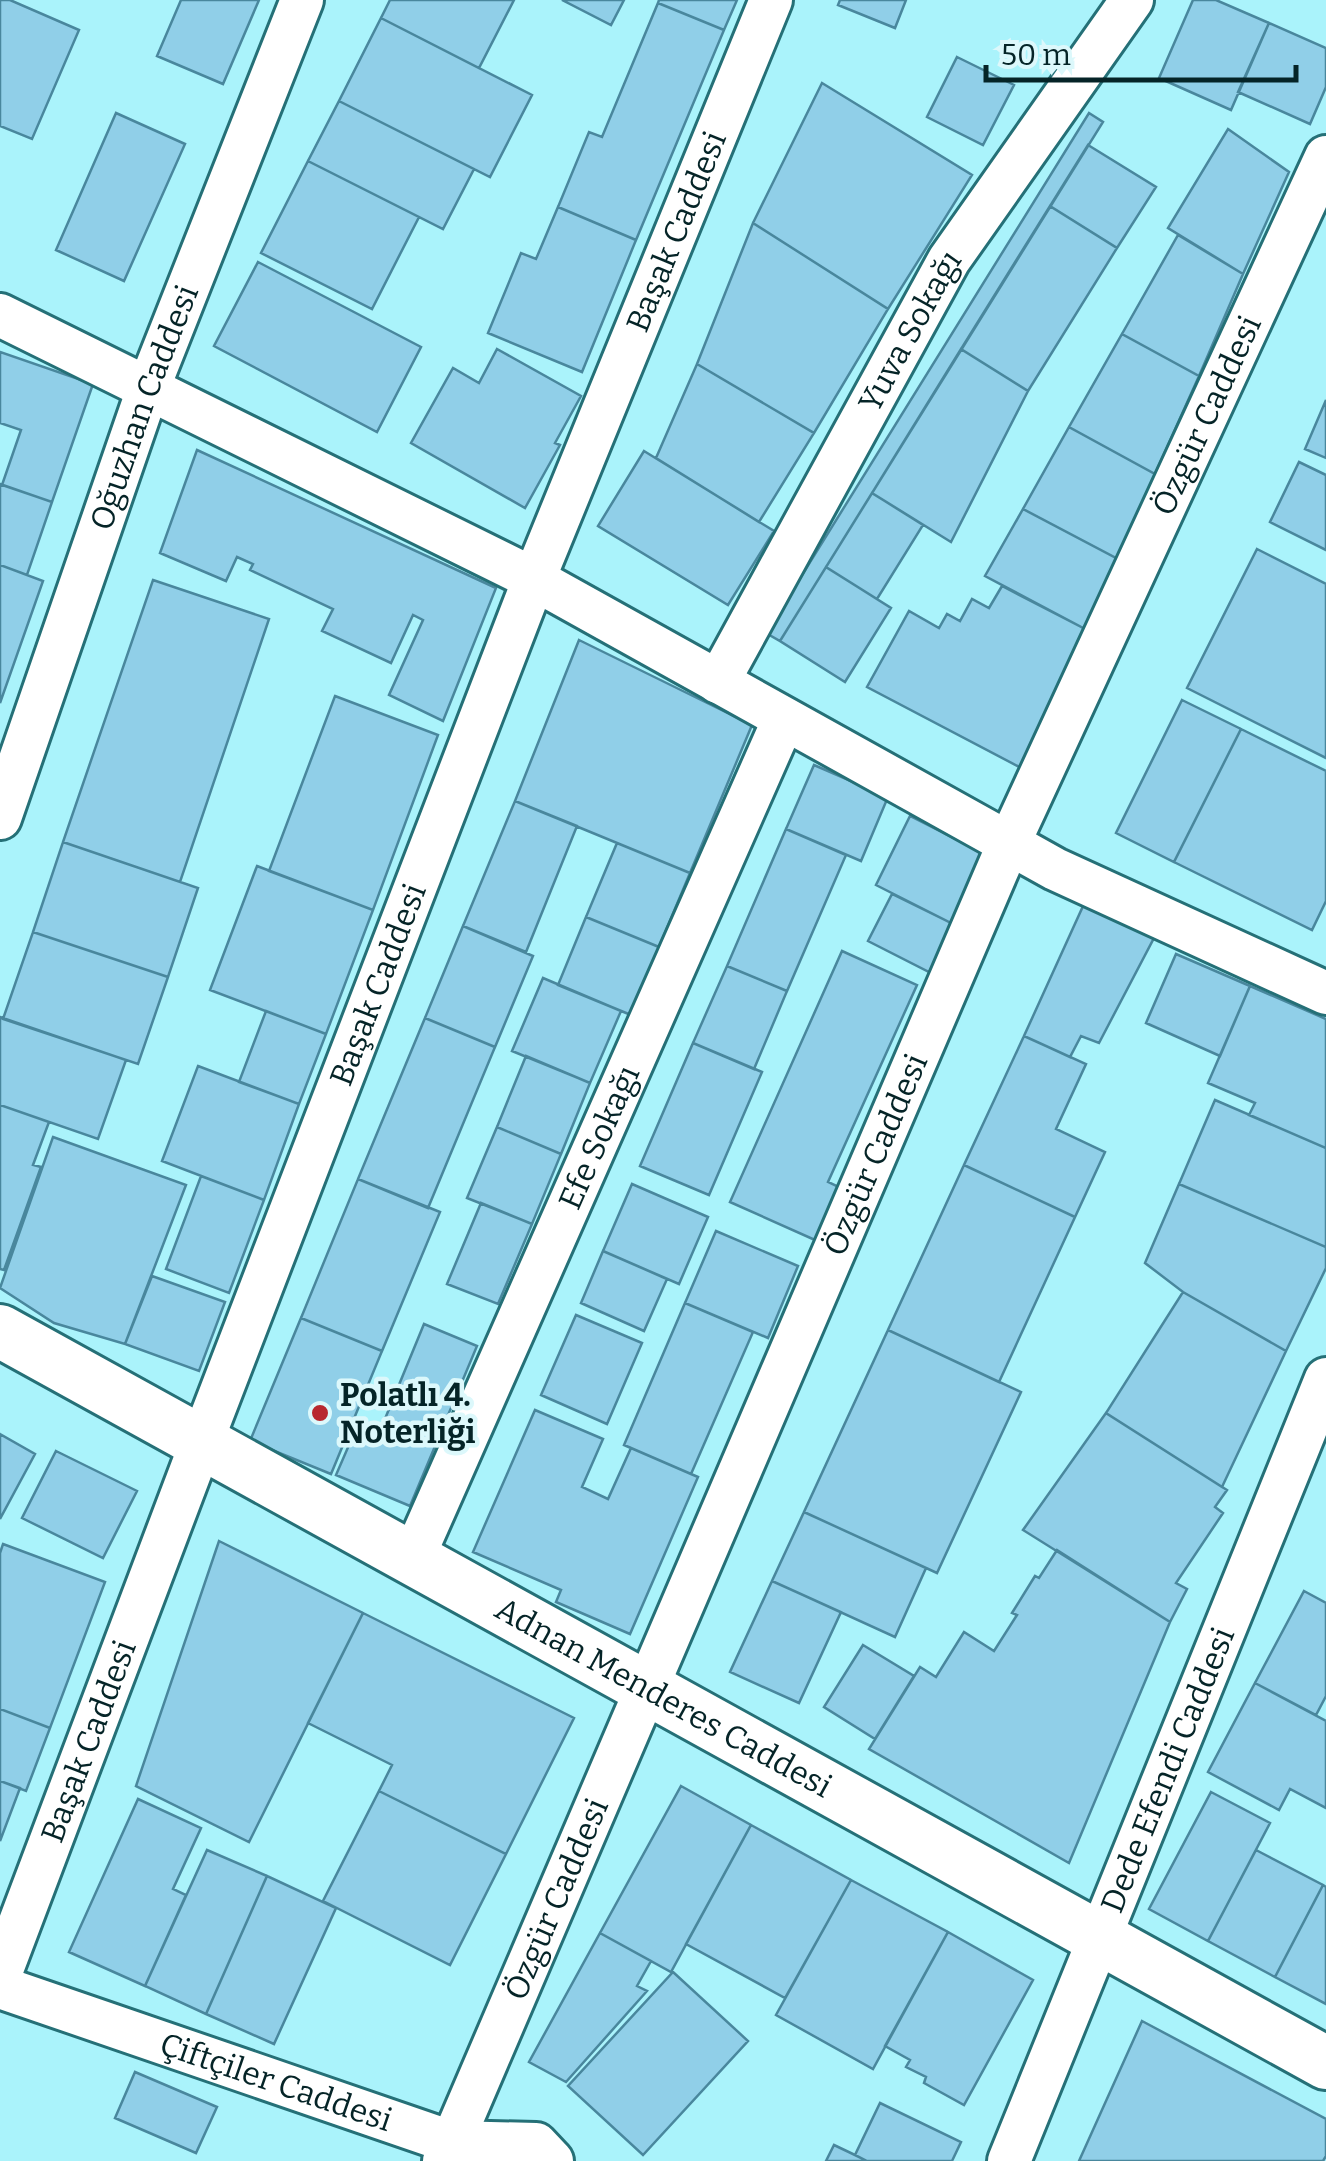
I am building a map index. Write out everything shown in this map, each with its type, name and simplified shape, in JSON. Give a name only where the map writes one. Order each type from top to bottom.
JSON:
[{"type":"street","name":"Oğuzhan Caddesi","points":[[0,818],[148,389],[302,0]]},
{"type":"street","name":"Başak Caddesi","points":[[0,1975],[534,580],[772,0]]},
{"type":"street","name":"Yuva Sokağı","points":[[718,682],[949,260],[1132,0]]},
{"type":"street","name":"Özgür Caddesi","points":[[448,2152],[1009,843],[1326,157]]},
{"type":"street","points":[[0,315],[534,580],[1055,869],[1326,993]]},
{"type":"street","name":"Efe Sokağı","points":[[413,1558],[784,719]]},
{"type":"street","name":"Adnan Menderes Caddesi","points":[[0,1330],[1326,2063]]},
{"type":"street","name":"Dede Efendi Caddesi","points":[[1008,2161],[1326,1379]]},
{"type":"street","name":"Çiftçiler Caddesi","points":[[0,1987],[448,2152],[536,2144],[552,2161]]},
{"type":"building","points":[[0,0],[10,0],[79,30],[32,139],[0,126]]},
{"type":"building","points":[[181,0],[259,0],[223,84],[157,56]]},
{"type":"building","points":[[390,0],[514,0],[479,68],[381,18]]},
{"type":"building","points":[[562,0],[624,0],[611,25]]},
{"type":"building","points":[[737,0],[724,30],[658,3]]},
{"type":"building","points":[[840,0],[906,0],[895,28],[838,5]]},
{"type":"building","points":[[1193,0],[1216,0],[1269,23],[1231,110],[1159,78]]},
{"type":"building","points":[[658,3],[724,30],[636,240],[558,207],[589,132],[602,137]]},
{"type":"building","points":[[381,18],[532,95],[490,177],[339,101]]},
{"type":"building","points":[[1269,23],[1326,48],[1326,87],[1310,124],[1238,92]]},
{"type":"building","points":[[957,57],[1014,85],[983,145],[927,117]]},
{"type":"building","points":[[822,83],[972,175],[888,309],[753,223]]},
{"type":"building","points":[[339,101],[474,169],[443,229],[308,161]]},
{"type":"building","points":[[116,113],[185,144],[124,281],[56,250]]},
{"type":"building","points":[[1089,113],[1103,122],[780,641],[766,633]]},
{"type":"building","points":[[1228,129],[1289,172],[1243,274],[1168,228]]},
{"type":"building","points":[[1088,145],[1156,187],[1117,248],[1050,206]]},
{"type":"building","points":[[308,161],[419,217],[372,309],[261,253]]},
{"type":"building","points":[[1050,206],[1117,248],[1028,391],[961,349]]},
{"type":"building","points":[[558,207],[636,240],[582,372],[488,333],[521,253],[536,259]]},
{"type":"building","points":[[753,223],[888,309],[814,433],[697,364]]},
{"type":"building","points":[[1178,235],[1243,274],[1199,376],[1122,334]]},
{"type":"building","points":[[258,262],[421,347],[377,432],[214,346]]},
{"type":"building","points":[[1122,334],[1199,376],[1155,474],[1069,427]]},
{"type":"building","points":[[497,349],[581,396],[555,443],[560,445],[525,508],[411,443],[453,368],[479,383]]},
{"type":"building","points":[[961,349],[1028,391],[951,542],[872,493]]},
{"type":"building","points":[[0,352],[93,384],[52,502],[2,485],[21,430],[0,423]]},
{"type":"building","points":[[697,364],[814,433],[759,522],[656,458]]},
{"type":"building","points":[[1326,400],[1326,458],[1305,449]]},
{"type":"building","points":[[1069,427],[1155,474],[1118,559],[1023,509]]},
{"type":"building","points":[[197,450],[496,588],[443,721],[389,695],[423,620],[413,615],[391,663],[322,631],[333,609],[250,570],[253,564],[237,557],[226,581],[160,553]]},
{"type":"building","points":[[644,451],[774,531],[728,605],[598,526]]},
{"type":"building","points":[[1299,462],[1326,475],[1326,550],[1270,522]]},
{"type":"building","points":[[0,484],[52,502],[27,575],[0,565]]},
{"type":"building","points":[[872,493],[923,525],[877,599],[826,567]]},
{"type":"building","points":[[1023,509],[1118,559],[1087,630],[985,576]]},
{"type":"building","points":[[1257,549],[1326,584],[1326,758],[1187,688]]},
{"type":"building","points":[[0,565],[43,581],[0,703]]},
{"type":"building","points":[[826,567],[891,608],[845,682],[780,641]]},
{"type":"building","points":[[153,580],[269,619],[180,882],[63,842]]},
{"type":"building","points":[[1002,586],[1087,630],[1025,770],[867,687],[909,611],[939,628],[947,614],[960,621],[972,599],[989,608]]},
{"type":"building","points":[[579,640],[752,725],[690,873],[515,801]]},
{"type":"building","points":[[335,696],[438,735],[373,910],[269,871]]},
{"type":"building","points":[[1182,700],[1241,729],[1174,862],[1116,833]]},
{"type":"building","points":[[1241,729],[1326,771],[1326,901],[1312,930],[1174,862]]},
{"type":"building","points":[[814,765],[888,797],[861,861],[786,829]]},
{"type":"building","points":[[515,801],[577,826],[526,952],[463,926]]},
{"type":"building","points":[[910,816],[991,857],[957,926],[876,885]]},
{"type":"building","points":[[786,829],[846,855],[787,991],[727,966]]},
{"type":"building","points":[[63,842],[198,888],[168,977],[33,932]]},
{"type":"building","points":[[617,843],[690,873],[659,947],[586,917]]},
{"type":"building","points":[[257,866],[373,910],[326,1034],[210,990]]},
{"type":"building","points":[[892,894],[957,926],[933,974],[868,941]]},
{"type":"building","points":[[1084,904],[1155,936],[1099,1043],[1081,1036],[1070,1057],[1024,1036]]},
{"type":"building","points":[[586,917],[659,947],[631,1015],[558,985]]},
{"type":"building","points":[[463,926],[533,956],[495,1047],[425,1018]]},
{"type":"building","points":[[33,932],[168,977],[138,1064],[3,1019]]},
{"type":"building","points":[[842,951],[917,985],[828,1182],[839,1187],[815,1240],[730,1202]]},
{"type":"building","points":[[1176,954],[1250,986],[1220,1056],[1146,1023]]},
{"type":"building","points":[[727,966],[787,991],[754,1069],[693,1043]]},
{"type":"building","points":[[543,978],[621,1011],[590,1083],[512,1051]]},
{"type":"building","points":[[1250,986],[1326,1019],[1326,1148],[1249,1115],[1255,1103],[1208,1083]]},
{"type":"building","points":[[266,1011],[326,1034],[299,1104],[239,1082]]},
{"type":"building","points":[[0,1017],[126,1060],[98,1139],[0,1105]]},
{"type":"building","points":[[425,1018],[495,1047],[428,1208],[358,1179]]},
{"type":"building","points":[[1024,1036],[1086,1064],[1056,1129],[1105,1152],[1075,1217],[964,1165]]},
{"type":"building","points":[[693,1043],[762,1072],[709,1195],[640,1166]]},
{"type":"building","points":[[526,1056],[590,1083],[561,1154],[497,1127]]},
{"type":"building","points":[[198,1066],[299,1104],[264,1200],[162,1161]]},
{"type":"building","points":[[1215,1100],[1326,1148],[1326,1247],[1179,1184]]},
{"type":"building","points":[[0,1105],[49,1122],[33,1165],[41,1167],[4,1270],[0,1269]]},
{"type":"building","points":[[497,1127],[561,1154],[532,1224],[467,1198]]},
{"type":"building","points":[[53,1137],[186,1185],[125,1344],[54,1323],[0,1288]]},
{"type":"building","points":[[964,1165],[1075,1217],[999,1382],[888,1330]]},
{"type":"building","points":[[201,1176],[264,1200],[229,1293],[166,1269]]},
{"type":"building","points":[[358,1179],[440,1212],[382,1351],[301,1318]]},
{"type":"building","points":[[632,1184],[708,1217],[679,1284],[603,1251]]},
{"type":"building","points":[[1179,1184],[1326,1247],[1326,1268],[1286,1351],[1183,1292],[1145,1263]]},
{"type":"building","points":[[481,1203],[532,1224],[498,1304],[447,1284]]},
{"type":"building","points":[[716,1231],[798,1266],[768,1338],[685,1303]]},
{"type":"building","points":[[603,1251],[667,1279],[644,1331],[581,1303]]},
{"type":"building","points":[[152,1276],[225,1302],[199,1371],[125,1344]]},
{"type":"building","points":[[1183,1292],[1286,1351],[1222,1487],[1106,1413]]},
{"type":"building","points":[[685,1303],[753,1332],[691,1474],[624,1445]]},
{"type":"building","points":[[576,1315],[642,1343],[607,1424],[541,1395]]},
{"type":"building","points":[[301,1318],[382,1351],[331,1474],[250,1441]]},
{"type":"building","points":[[424,1324],[477,1346],[410,1506],[336,1475],[359,1422],[380,1431]]},
{"type":"building","points":[[888,1330],[1021,1392],[937,1573],[804,1512]]},
{"type":"building","points":[[535,1410],[603,1439],[582,1487],[608,1499],[631,1448],[698,1477],[630,1634],[556,1602],[561,1590],[473,1552]]},
{"type":"building","points":[[1106,1413],[1227,1490],[1215,1507],[1223,1513],[1176,1583],[1187,1589],[1170,1622],[1023,1530]]},
{"type":"building","points":[[0,1434],[35,1454],[0,1519]]},
{"type":"building","points":[[56,1451],[137,1491],[103,1558],[22,1518]]},
{"type":"building","points":[[804,1512],[926,1568],[895,1637],[772,1581]]},
{"type":"building","points":[[219,1541],[363,1613],[249,1842],[136,1786]]},
{"type":"building","points":[[3,1544],[105,1582],[50,1728],[0,1709]]},
{"type":"building","points":[[1057,1550],[1170,1622],[1069,1863],[869,1749],[920,1667],[936,1677],[964,1632],[994,1651],[1035,1576],[1039,1578]]},
{"type":"building","points":[[772,1581],[841,1612],[799,1703],[730,1672]]},
{"type":"building","points":[[1304,1591],[1326,1603],[1326,1696],[1316,1715],[1255,1683]]},
{"type":"building","points":[[363,1613],[574,1718],[506,1854],[379,1791],[392,1765],[308,1723]]},
{"type":"building","points":[[863,1645],[914,1676],[875,1739],[824,1707]]},
{"type":"building","points":[[1255,1683],[1326,1721],[1326,1808],[1290,1789],[1279,1810],[1208,1772]]},
{"type":"building","points":[[0,1709],[50,1728],[26,1791],[0,1781]]},
{"type":"building","points":[[0,1781],[20,1788],[0,1841]]},
{"type":"building","points":[[681,1786],[751,1825],[671,1972],[600,1933]]},
{"type":"building","points":[[379,1791],[506,1854],[450,1965],[323,1901]]},
{"type":"building","points":[[1211,1792],[1270,1823],[1208,1941],[1149,1909]]},
{"type":"building","points":[[138,1799],[201,1828],[173,1889],[186,1895],[145,1986],[69,1952]]},
{"type":"building","points":[[751,1825],[851,1880],[785,1998],[686,1944]]},
{"type":"building","points":[[207,1850],[267,1876],[206,2014],[145,1986]]},
{"type":"building","points":[[1256,1850],[1323,1885],[1275,1977],[1208,1941]]},
{"type":"building","points":[[267,1876],[336,1908],[274,2044],[206,2014]]},
{"type":"building","points":[[851,1880],[948,1932],[873,2069],[776,2015]]},
{"type":"building","points":[[1323,1885],[1326,1887],[1326,2004],[1275,1977]]},
{"type":"building","points":[[948,1932],[1033,1980],[964,2105],[924,2083],[926,2077],[906,2067],[910,2060],[885,2046]]},
{"type":"building","points":[[600,1933],[651,1961],[637,1986],[647,1991],[566,2082],[529,2062]]},
{"type":"building","points":[[673,1972],[748,2041],[643,2155],[568,2086]]},
{"type":"building","points":[[1142,2021],[1326,2119],[1323,2161],[1079,2161]]},
{"type":"building","points":[[135,2072],[217,2107],[196,2153],[115,2118]]},
{"type":"building","points":[[880,2103],[961,2142],[952,2161],[867,2161],[855,2155]]},
{"type":"building","points":[[834,2145],[855,2155],[867,2161],[826,2161]]},
{"type":"place","name":"Polatlı 4. Noterliği","points":[[320,1413]]}]
